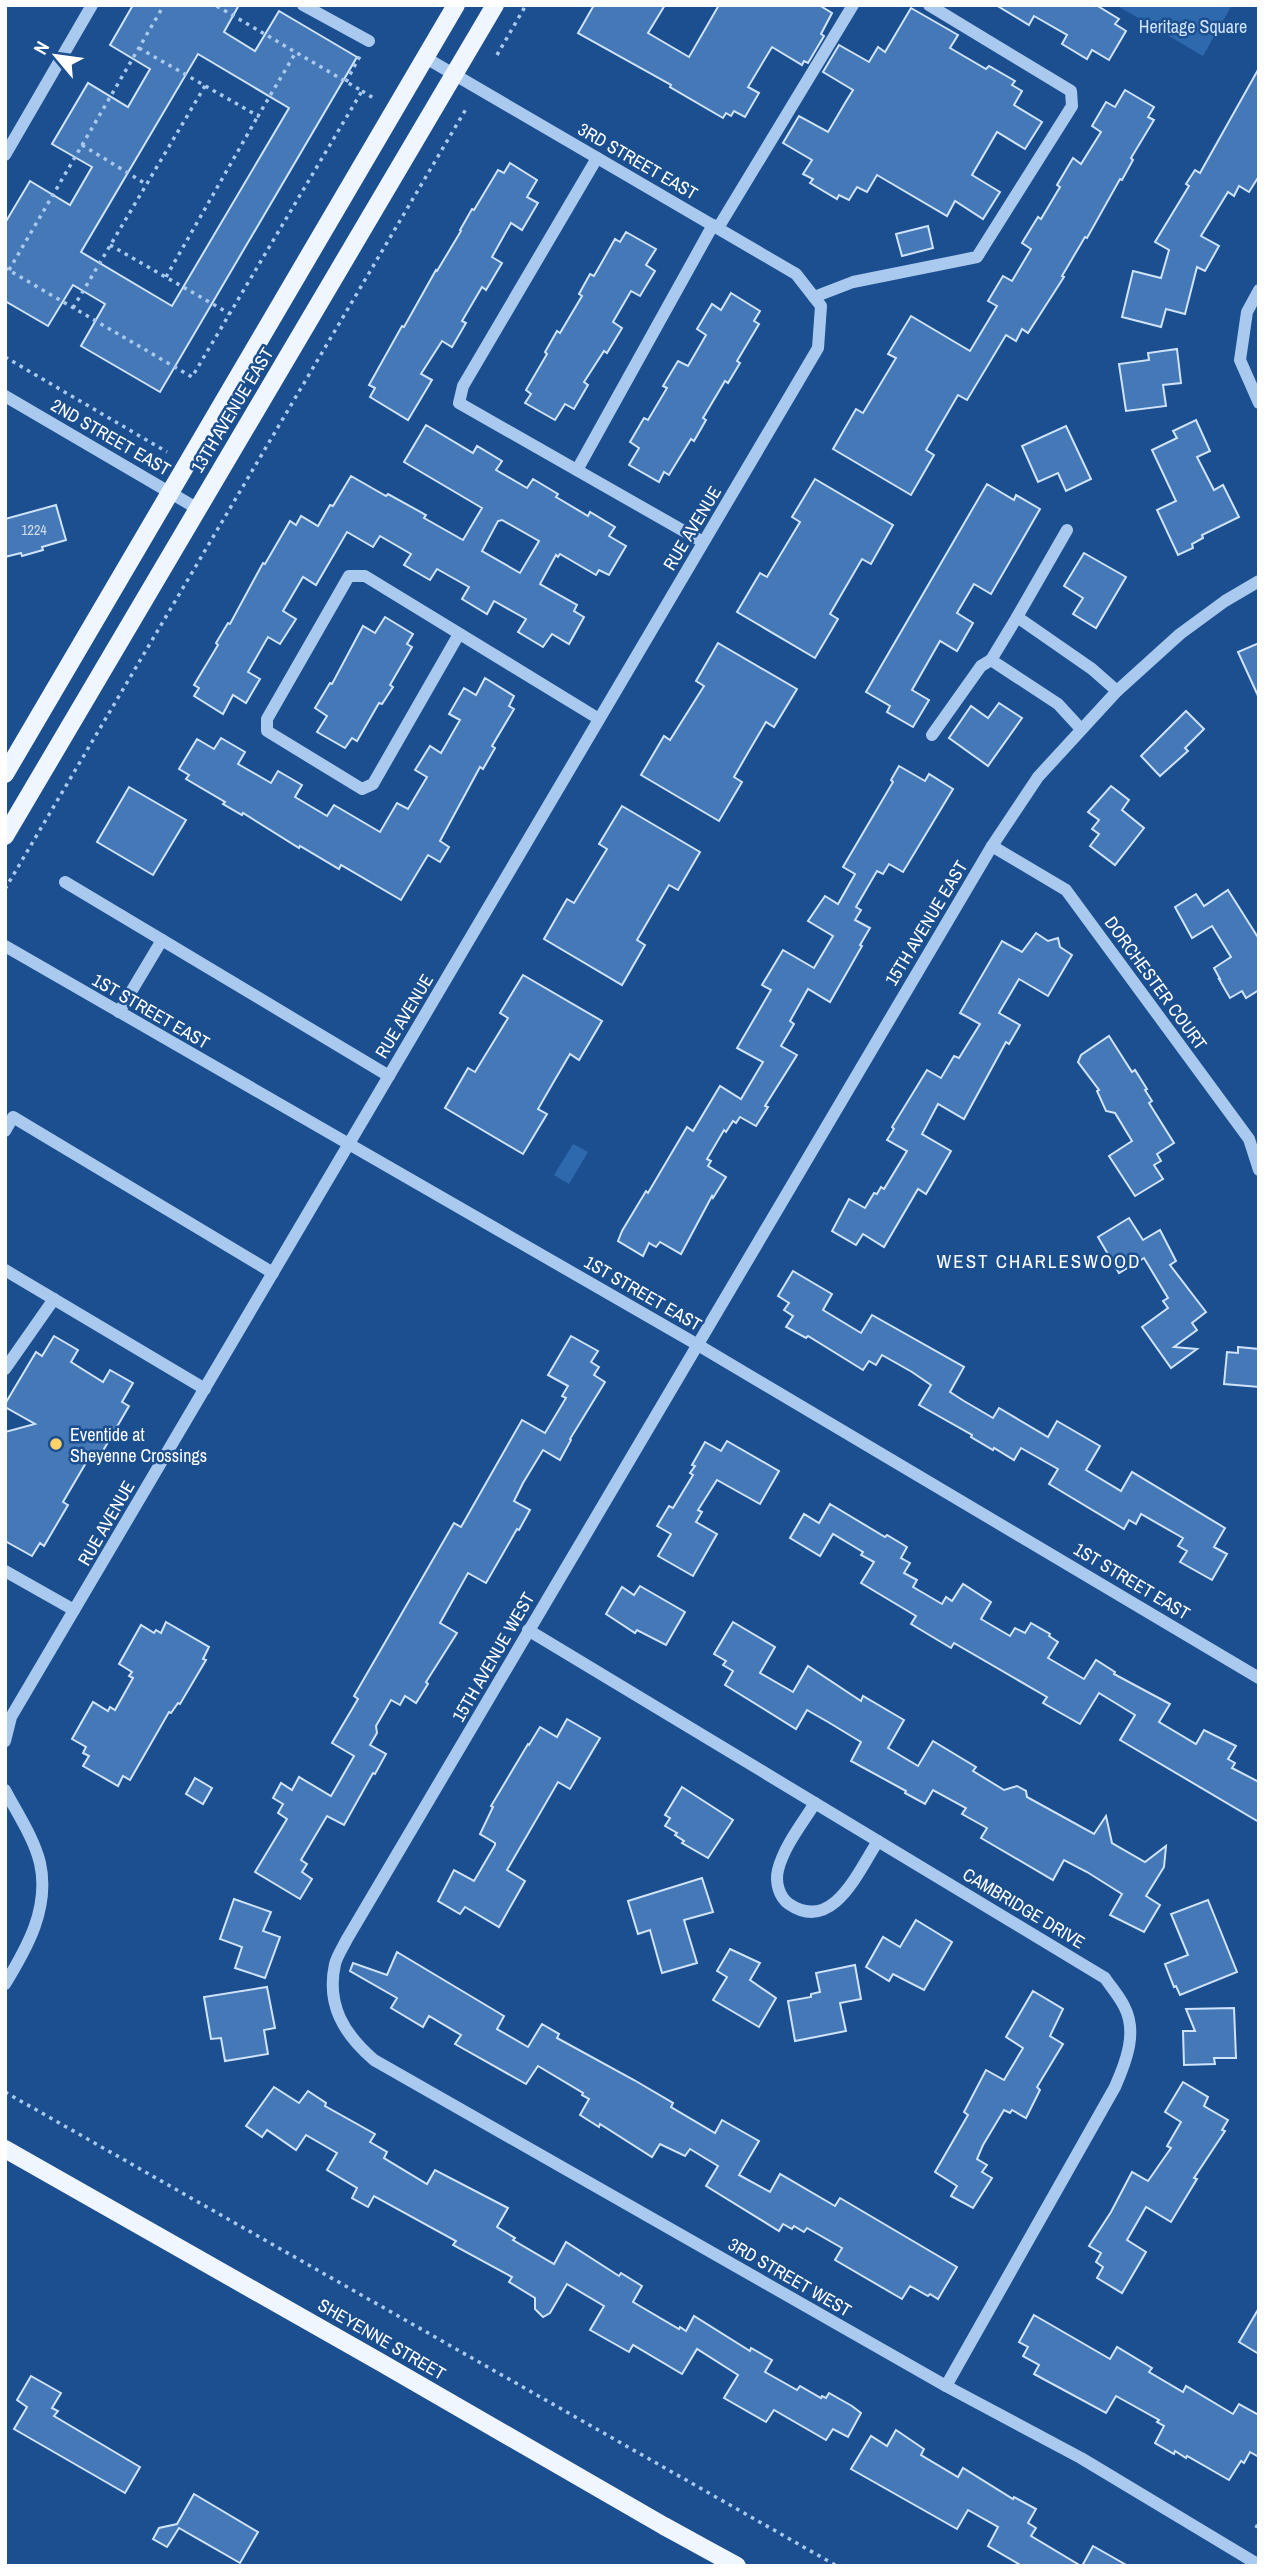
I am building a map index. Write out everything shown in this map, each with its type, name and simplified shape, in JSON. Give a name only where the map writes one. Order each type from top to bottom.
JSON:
[{"type":"main road","name":"13TH AVENUE EAST","points":[[5,774],[456,5]]},
{"type":"main road","name":"13TH AVENUE EAST","points":[[5,836],[495,5]]},
{"type":"main road","name":"SHEYENNE STREET","points":[[5,2149],[737,2566]]},
{"type":"street","points":[[5,155],[92,5]]},
{"type":"street","points":[[303,5],[369,41]]},
{"type":"street","points":[[576,470],[715,226],[853,5]]},
{"type":"street","points":[[818,302],[853,282],[977,257],[1072,106],[1071,91],[929,5]]},
{"type":"street","name":"3RD STREET EAST","points":[[426,58],[796,274],[818,302]]},
{"type":"street","points":[[597,158],[463,386],[459,403],[704,542]]},
{"type":"street","points":[[1259,290],[1247,312],[1240,360],[1259,403]]},
{"type":"street","name":"RUE AVENUE","points":[[6,1734],[11,1717],[818,348],[818,302]]},
{"type":"street","name":"2ND STREET EAST","points":[[5,396],[198,509]]},
{"type":"street","points":[[932,735],[981,666],[991,660],[1067,530]]},
{"type":"street","points":[[459,634],[373,784],[362,789],[267,730],[267,719],[349,576],[365,576],[599,719]]},
{"type":"street","name":"15TH AVENUE EAST","points":[[698,1345],[992,846],[1038,777],[1117,691],[1180,634],[1225,601],[1259,581]]},
{"type":"street","points":[[1017,617],[1092,669],[1117,691]]},
{"type":"street","points":[[991,660],[1058,705],[1081,729]]},
{"type":"street","name":"DORCHESTER COURT","points":[[992,846],[1066,890],[1249,1139],[1259,1170]]},
{"type":"street","points":[[65,882],[389,1076]]},
{"type":"street","points":[[119,1012],[162,940]]},
{"type":"street","name":"1ST STREET EAST","points":[[5,946],[698,1345],[1259,1678]]},
{"type":"street","points":[[5,1131],[13,1117],[273,1273]]},
{"type":"street","points":[[5,1270],[205,1389]]},
{"type":"street","points":[[5,1369],[54,1299]]},
{"type":"street","name":"15TH AVENUE WEST","points":[[333,1992],[335,1962],[347,1939],[698,1345]]},
{"type":"street","points":[[5,1571],[74,1610]]},
{"type":"street","name":"CAMBRIDGE DRIVE","points":[[528,1630],[1105,1978],[1125,2008],[1130,2033],[1127,2059],[1115,2087],[946,2386]]},
{"type":"street","points":[[5,1790],[40,1863],[41,1897],[34,1933],[5,1984]]},
{"type":"street","points":[[815,1803],[777,1872],[777,1888],[787,1903],[806,1912],[824,1911],[841,1898],[878,1841]]},
{"type":"street","name":"3RD STREET WEST","points":[[333,1992],[339,2018],[354,2043],[374,2060],[946,2386],[1081,2458],[1259,2565]]},
{"type":"path","points":[[164,5],[7,269],[192,377],[362,91]]},
{"type":"path","points":[[215,5],[375,99]]},
{"type":"path","points":[[497,55],[526,5]]},
{"type":"path","points":[[346,82],[369,41]]},
{"type":"path","points":[[139,48],[258,116]]},
{"type":"path","points":[[166,277],[296,52]]},
{"type":"path","points":[[73,307],[205,86]]},
{"type":"path","points":[[5,889],[466,109]]},
{"type":"path","points":[[82,145],[146,184]]},
{"type":"path","points":[[110,245],[230,314]]},
{"type":"path","points":[[5,358],[167,452]]},
{"type":"path","points":[[5,2092],[837,2566]]},
{"type":"path","points":[[1256,2528],[1259,2522]]},
{"type":"green space","name":"Heritage Square","points":[[1116,5],[1232,5],[1203,56]]},
{"type":"green space","points":[[573,1144],[588,1152],[569,1184],[554,1175]]},
{"type":"building","points":[[133,5],[239,5],[224,32],[255,51],[279,11],[357,57],[160,392],[81,346],[105,304],[73,285],[48,326],[5,301],[5,223],[30,181],[70,205],[92,167],[52,144],[88,83],[128,107],[150,69],[110,45]],"holes":[[[198,54],[289,108],[172,306],[81,252]]]},
{"type":"building","points":[[594,5],[665,5],[648,33],[689,57],[719,5],[819,5],[832,13],[821,34],[824,36],[808,63],[804,61],[802,65],[772,47],[748,87],[759,93],[745,117],[734,111],[731,116],[726,113],[723,118],[670,87],[671,85],[578,33]]},
{"type":"building","points":[[996,5],[1096,5],[1119,19],[1115,24],[1126,31],[1109,60],[1092,50],[1087,59],[1062,44],[1067,35],[1034,16],[1029,25]]},
{"type":"building","points":[[911,8],[958,35],[950,48],[986,69],[989,66],[1015,81],[1012,85],[1022,91],[1014,105],[1042,122],[1025,149],[997,132],[972,175],[1000,192],[983,219],[955,201],[947,216],[877,175],[867,192],[857,187],[849,200],[839,195],[837,199],[810,183],[813,179],[803,174],[812,160],[783,143],[799,116],[828,132],[853,90],[823,72],[839,45],[869,62],[878,47],[885,52]]},
{"type":"building","points":[[1259,68],[1259,176],[1249,192],[1239,186],[1234,196],[1228,192],[1201,236],[1219,246],[1205,271],[1197,267],[1185,314],[1166,309],[1161,327],[1122,317],[1133,271],[1161,278],[1169,250],[1155,242],[1189,186],[1186,184],[1195,170],[1200,173]]},
{"type":"building","points":[[1125,90],[1154,107],[1148,117],[1154,120],[1131,158],[1133,160],[1028,333],[1022,329],[1016,341],[1006,335],[967,400],[958,395],[926,450],[934,455],[911,495],[833,449],[856,409],[863,413],[896,358],[888,354],[911,316],[970,351],[997,306],[988,301],[1003,276],[1012,281],[1031,249],[1022,243],[1038,217],[1041,219],[1073,158],[1081,164],[1101,132],[1092,126],[1106,102],[1115,107]]},
{"type":"building","points":[[510,163],[537,180],[527,197],[538,203],[522,230],[511,223],[492,257],[502,263],[486,290],[482,287],[462,321],[466,323],[452,347],[442,341],[421,374],[432,380],[408,420],[370,397],[375,388],[369,385],[472,209],[474,210],[498,170],[504,173]]},
{"type":"building","points":[[928,226],[933,248],[902,256],[896,234]]},
{"type":"building","points":[[626,232],[656,249],[646,265],[655,271],[640,296],[631,291],[613,322],[622,328],[607,353],[604,351],[584,382],[588,385],[574,409],[565,404],[555,420],[525,403],[531,394],[526,390],[557,331],[560,333],[582,296],[579,294],[590,274],[594,276],[615,239],[620,242]]},
{"type":"building","points":[[731,293],[760,311],[754,321],[759,324],[737,361],[740,363],[728,383],[725,381],[703,418],[706,420],[694,441],[691,439],[669,475],[664,472],[659,482],[629,465],[639,448],[630,442],[644,418],[648,420],[667,388],[663,386],[678,361],[688,366],[706,335],[697,329],[712,304],[721,310]]},
{"type":"building","points":[[1177,349],[1181,383],[1163,385],[1166,406],[1126,411],[1119,364],[1149,360],[1148,353]]},
{"type":"building","points":[[1196,420],[1210,451],[1197,457],[1214,490],[1223,485],[1239,517],[1202,535],[1203,538],[1192,544],[1193,548],[1178,555],[1157,510],[1176,501],[1152,450],[1177,438],[1173,431]]},
{"type":"building","points":[[426,425],[473,453],[477,446],[502,461],[496,470],[527,488],[533,479],[588,516],[590,512],[615,527],[609,536],[626,546],[609,575],[599,570],[596,575],[560,554],[558,557],[556,555],[540,584],[577,605],[574,611],[584,617],[569,644],[552,634],[543,647],[518,632],[526,619],[494,601],[487,614],[462,599],[469,587],[437,569],[430,580],[404,565],[411,554],[380,536],[373,547],[347,532],[316,585],[303,577],[283,611],[296,619],[280,644],[268,637],[248,672],[260,679],[246,703],[233,695],[223,714],[194,696],[199,688],[194,685],[218,645],[216,643],[228,623],[230,624],[263,563],[265,564],[290,521],[296,525],[301,516],[318,526],[351,476],[426,515],[424,518],[463,540],[482,508],[404,462]],"holes":[[[502,520],[539,541],[520,573],[482,551],[498,521]]]},
{"type":"building","points":[[1066,426],[1091,479],[1066,491],[1058,473],[1038,482],[1022,446]]},
{"type":"building","points":[[815,479],[893,525],[871,564],[862,559],[830,614],[838,619],[815,658],[737,612],[760,573],[767,577],[800,522],[792,517]]},
{"type":"building","points":[[987,484],[1014,500],[1016,495],[1040,509],[991,594],[974,584],[957,613],[973,623],[957,651],[940,641],[912,690],[929,700],[913,727],[887,712],[890,706],[866,692]]},
{"type":"building","points":[[56,505],[66,540],[22,556],[21,553],[5,557],[5,519]]},
{"type":"building","points":[[1084,553],[1126,577],[1096,628],[1073,614],[1083,598],[1064,586]]},
{"type":"building","points":[[385,617],[413,634],[407,644],[412,647],[382,704],[379,703],[357,741],[352,738],[345,748],[317,732],[327,716],[315,708],[330,683],[332,684],[363,626],[375,633]]},
{"type":"building","points":[[718,643],[797,689],[774,727],[766,722],[734,777],[742,782],[719,821],[641,775],[664,736],[670,740],[704,686],[696,681]]},
{"type":"building","points":[[1259,643],[1259,698],[1238,652]]},
{"type":"building","points":[[485,678],[514,696],[509,706],[514,709],[492,746],[495,748],[483,769],[480,767],[440,841],[449,847],[440,862],[428,855],[401,900],[341,865],[339,869],[300,846],[299,848],[243,813],[242,815],[223,804],[225,802],[186,779],[189,775],[179,769],[197,739],[214,749],[221,738],[245,752],[238,764],[271,783],[278,771],[302,785],[295,797],[327,816],[334,805],[380,832],[397,803],[408,809],[427,777],[415,770],[430,746],[441,753],[460,720],[449,714],[464,688],[476,695]]},
{"type":"building","points":[[999,703],[1022,718],[988,766],[949,738],[971,706],[988,718]]},
{"type":"building","points":[[1186,711],[1204,729],[1185,748],[1188,751],[1160,776],[1141,756]]},
{"type":"building","points":[[899,766],[925,781],[929,774],[953,789],[903,872],[889,864],[883,874],[877,871],[856,907],[861,910],[855,920],[870,928],[830,1002],[808,989],[790,1021],[794,1024],[781,1046],[797,1055],[765,1106],[768,1107],[756,1126],[740,1117],[736,1123],[733,1121],[726,1132],[724,1130],[707,1159],[711,1161],[708,1166],[726,1177],[713,1198],[712,1196],[681,1254],[660,1242],[656,1247],[649,1243],[643,1256],[618,1241],[622,1231],[687,1127],[693,1131],[720,1086],[741,1099],[763,1062],[737,1048],[771,990],[762,985],[783,950],[814,968],[833,936],[808,921],[825,896],[838,904],[855,874],[843,867],[893,782],[891,780]]},
{"type":"building","points":[[1111,786],[1129,800],[1122,810],[1144,828],[1115,865],[1090,846],[1099,834],[1092,829],[1099,820],[1088,812]]},
{"type":"building","points":[[129,787],[186,820],[153,875],[97,842]]},
{"type":"building","points":[[622,806],[700,852],[678,890],[669,885],[637,940],[645,945],[622,985],[544,939],[567,899],[574,903],[607,849],[599,844]]},
{"type":"building","points":[[1228,890],[1259,939],[1259,990],[1246,998],[1242,991],[1230,998],[1219,979],[1214,968],[1231,957],[1212,926],[1192,938],[1175,907],[1196,894],[1204,906]]},
{"type":"building","points":[[1036,933],[1048,941],[1058,938],[1060,947],[1072,955],[1048,996],[1019,979],[999,1013],[1020,1025],[1009,1044],[1006,1042],[964,1119],[938,1104],[922,1134],[951,1151],[926,1194],[918,1189],[884,1247],[863,1234],[856,1245],[832,1231],[849,1199],[865,1208],[874,1193],[877,1194],[881,1187],[884,1189],[907,1151],[887,1140],[894,1129],[892,1127],[927,1070],[941,1078],[954,1056],[959,1058],[980,1024],[960,1013],[1002,941],[1022,952]]},
{"type":"building","points":[[523,975],[602,1021],[579,1060],[570,1054],[538,1109],[547,1114],[523,1154],[445,1108],[468,1068],[475,1072],[508,1018],[500,1013]]},
{"type":"building","points":[[1109,1036],[1132,1072],[1135,1070],[1147,1089],[1145,1090],[1152,1101],[1149,1103],[1174,1143],[1157,1154],[1161,1161],[1154,1165],[1163,1179],[1135,1196],[1109,1156],[1132,1141],[1115,1113],[1106,1111],[1097,1091],[1099,1090],[1078,1062],[1081,1055]]},
{"type":"building","points":[[1129,1218],[1143,1240],[1160,1230],[1176,1261],[1170,1265],[1206,1312],[1192,1323],[1197,1330],[1174,1347],[1197,1349],[1171,1368],[1142,1327],[1168,1308],[1163,1301],[1168,1298],[1144,1258],[1119,1273],[1098,1237]]},
{"type":"building","points":[[793,1271],[832,1294],[823,1310],[861,1333],[872,1315],[964,1367],[950,1392],[964,1401],[993,1418],[999,1408],[1048,1437],[1057,1421],[1100,1446],[1086,1470],[1121,1491],[1132,1472],[1225,1528],[1214,1547],[1227,1554],[1212,1580],[1180,1562],[1187,1551],[1178,1546],[1183,1538],[1141,1514],[1136,1524],[1129,1520],[1124,1529],[1049,1484],[1058,1469],[1021,1448],[1014,1460],[919,1405],[931,1385],[912,1372],[882,1355],[876,1365],[869,1361],[863,1370],[808,1336],[806,1338],[786,1327],[793,1316],[784,1310],[789,1303],[778,1296]]},
{"type":"building","name":"Eventide at Sheyenne Crossings","points":[[54,1336],[78,1350],[71,1362],[103,1382],[110,1370],[133,1383],[122,1402],[129,1406],[97,1461],[90,1456],[63,1502],[68,1505],[44,1546],[40,1543],[32,1556],[5,1541],[5,1432],[35,1424],[5,1407],[5,1404],[36,1352],[42,1356]]},
{"type":"building","points":[[571,1336],[598,1351],[591,1362],[599,1367],[594,1375],[605,1382],[560,1460],[543,1450],[523,1483],[514,1501],[530,1510],[486,1583],[468,1573],[440,1623],[457,1633],[416,1703],[405,1696],[400,1705],[391,1700],[376,1726],[377,1733],[370,1745],[386,1754],[344,1825],[327,1816],[301,1860],[307,1864],[302,1872],[312,1879],[300,1899],[255,1872],[287,1819],[278,1813],[283,1804],[273,1798],[281,1783],[292,1790],[299,1777],[331,1796],[354,1756],[332,1743],[358,1699],[354,1696],[454,1523],[461,1527],[522,1420],[545,1433],[566,1398],[562,1396],[568,1386],[548,1375]]},
{"type":"building","points":[[1238,1347],[1259,1349],[1259,1387],[1224,1384],[1227,1352],[1238,1353]]},
{"type":"building","points":[[727,1441],[779,1471],[760,1504],[717,1480],[698,1510],[702,1512],[696,1522],[717,1534],[693,1576],[658,1556],[671,1534],[657,1526],[669,1506],[673,1508],[693,1475],[690,1473],[695,1466],[692,1465],[705,1442],[721,1451]]},
{"type":"building","points":[[830,1504],[907,1547],[901,1558],[910,1563],[904,1573],[917,1580],[913,1587],[942,1604],[946,1597],[952,1601],[963,1584],[991,1602],[981,1619],[1010,1636],[1015,1628],[1025,1633],[1031,1623],[1058,1642],[1048,1658],[1084,1679],[1096,1660],[1115,1672],[1114,1674],[1170,1704],[1159,1722],[1196,1744],[1204,1730],[1236,1746],[1228,1759],[1235,1763],[1232,1768],[1259,1782],[1259,1822],[1120,1740],[1135,1715],[1099,1693],[1080,1724],[1043,1703],[1047,1697],[954,1643],[951,1648],[911,1624],[916,1616],[861,1583],[874,1562],[861,1555],[863,1552],[833,1534],[820,1556],[790,1538],[804,1514],[819,1523]]},
{"type":"building","points":[[640,1586],[685,1612],[666,1645],[637,1630],[635,1633],[606,1614],[622,1587],[634,1595]]},
{"type":"building","points":[[166,1622],[209,1647],[203,1659],[206,1660],[180,1704],[169,1712],[130,1780],[123,1776],[118,1786],[83,1766],[89,1756],[83,1753],[86,1747],[72,1739],[93,1702],[108,1711],[110,1707],[115,1710],[133,1678],[129,1676],[132,1672],[119,1664],[141,1625],[154,1633],[156,1630],[161,1633]]},
{"type":"building","points":[[733,1622],[775,1647],[760,1673],[793,1692],[808,1666],[861,1701],[863,1696],[904,1720],[888,1748],[918,1766],[933,1741],[976,1767],[973,1771],[1004,1790],[1017,1786],[1026,1791],[1027,1797],[1094,1834],[1106,1816],[1112,1843],[1145,1862],[1166,1846],[1164,1867],[1146,1896],[1160,1905],[1144,1932],[1110,1915],[1122,1894],[1087,1872],[1064,1860],[1053,1880],[981,1838],[987,1828],[962,1814],[966,1808],[933,1790],[925,1804],[851,1761],[861,1742],[828,1722],[807,1710],[796,1729],[725,1685],[733,1671],[723,1665],[726,1661],[714,1654]]},
{"type":"building","points":[[567,1719],[600,1738],[570,1789],[558,1782],[507,1870],[525,1881],[499,1927],[465,1907],[460,1914],[438,1901],[454,1870],[474,1881],[495,1845],[480,1834],[493,1807],[491,1806],[540,1727],[557,1737]]},
{"type":"building","points":[[195,1778],[212,1788],[203,1804],[186,1794]]},
{"type":"building","points":[[682,1787],[733,1820],[708,1858],[682,1843],[684,1841],[675,1835],[677,1833],[665,1826],[670,1818],[665,1815]]},
{"type":"building","points":[[702,1878],[713,1912],[684,1920],[697,1963],[662,1973],[650,1930],[638,1934],[628,1901]]},
{"type":"building","points":[[234,1899],[271,1912],[263,1931],[280,1937],[265,1978],[235,1968],[242,1947],[220,1939]]},
{"type":"building","points":[[1208,1900],[1237,1972],[1180,1995],[1165,1964],[1188,1955],[1171,1914]]},
{"type":"building","points":[[916,1920],[952,1942],[924,1990],[893,1974],[889,1981],[866,1967],[883,1937],[900,1947]]},
{"type":"building","points":[[730,1949],[760,1963],[750,1980],[776,1998],[759,2027],[713,2000],[727,1977],[717,1971]]},
{"type":"building","points":[[397,1952],[504,2016],[497,2029],[528,2047],[542,2024],[559,2034],[557,2038],[673,2103],[671,2107],[715,2133],[722,2120],[759,2141],[739,2175],[770,2192],[780,2174],[835,2206],[840,2198],[957,2267],[938,2299],[910,2286],[902,2299],[835,2260],[842,2248],[807,2228],[804,2232],[783,2224],[779,2231],[706,2186],[718,2166],[690,2149],[685,2156],[660,2144],[652,2157],[600,2124],[599,2127],[580,2115],[589,2099],[582,2095],[583,2093],[538,2066],[526,2084],[455,2044],[461,2035],[429,2016],[423,2027],[391,2008],[397,1998],[350,1971],[353,1963],[387,1975]]},
{"type":"building","points":[[855,1965],[861,1999],[840,2003],[846,2031],[795,2041],[788,2001],[811,1997],[811,1994],[820,1992],[816,1973]]},
{"type":"building","points":[[267,1987],[275,2028],[264,2030],[268,2054],[225,2061],[221,2038],[211,2039],[204,1997]]},
{"type":"building","points":[[1033,1991],[1063,2009],[1050,2036],[1063,2044],[1037,2087],[1040,2090],[1026,2118],[1012,2110],[1010,2113],[1004,2110],[983,2145],[977,2159],[987,2165],[982,2172],[992,2178],[973,2208],[951,2196],[957,2186],[935,2172],[968,2115],[964,2112],[986,2070],[1004,2080],[1023,2048],[1006,2037]]},
{"type":"building","points":[[1234,2008],[1236,2058],[1214,2058],[1215,2064],[1184,2065],[1183,2031],[1195,2031],[1186,2009]]},
{"type":"building","points":[[1183,2082],[1208,2097],[1204,2106],[1228,2120],[1222,2130],[1225,2131],[1194,2178],[1197,2179],[1171,2222],[1146,2207],[1127,2240],[1146,2252],[1122,2293],[1097,2278],[1103,2267],[1096,2262],[1101,2253],[1089,2246],[1132,2172],[1148,2181],[1171,2148],[1167,2146],[1181,2122],[1165,2112]]},
{"type":"building","points":[[274,2087],[299,2103],[308,2091],[326,2103],[325,2106],[375,2134],[370,2142],[387,2152],[384,2158],[427,2184],[435,2170],[508,2208],[497,2227],[515,2238],[513,2240],[554,2264],[566,2242],[619,2276],[621,2273],[642,2286],[633,2302],[679,2329],[680,2327],[686,2331],[694,2316],[750,2351],[751,2348],[772,2360],[765,2372],[797,2390],[800,2386],[821,2398],[826,2398],[829,2393],[852,2406],[861,2413],[848,2437],[833,2429],[826,2440],[774,2410],[766,2422],[724,2398],[738,2375],[697,2349],[682,2374],[633,2345],[629,2352],[590,2330],[604,2306],[567,2284],[550,2313],[543,2317],[535,2309],[535,2298],[509,2282],[512,2277],[453,2245],[456,2241],[374,2196],[368,2207],[352,2198],[357,2188],[327,2170],[337,2153],[306,2135],[296,2150],[267,2130],[262,2137],[246,2126]]},
{"type":"building","points":[[1259,2308],[1259,2354],[1239,2342]]},
{"type":"building","points":[[1034,2315],[1110,2359],[1117,2347],[1152,2368],[1149,2372],[1183,2392],[1186,2386],[1233,2414],[1239,2404],[1259,2415],[1259,2457],[1250,2452],[1229,2480],[1187,2456],[1186,2458],[1175,2451],[1174,2454],[1155,2443],[1164,2426],[1157,2422],[1159,2420],[1116,2396],[1106,2413],[1034,2374],[1039,2365],[1023,2356],[1028,2347],[1019,2342]]},
{"type":"building","points":[[31,2376],[61,2393],[52,2408],[58,2411],[54,2416],[140,2467],[125,2493],[14,2429],[27,2407],[17,2400]]},
{"type":"building","points":[[896,2430],[924,2449],[921,2455],[958,2477],[963,2468],[1013,2499],[1014,2497],[1036,2509],[1028,2523],[1036,2528],[1031,2536],[1081,2566],[1022,2566],[988,2546],[998,2527],[968,2510],[957,2529],[851,2469],[871,2436],[887,2446]]},
{"type":"building","points":[[194,2494],[258,2532],[240,2563],[179,2528],[167,2547],[153,2539],[159,2528],[177,2524]]},
{"type":"building","points":[[1093,2546],[1128,2566],[1082,2566]]},
{"type":"place","name":"Eventide at Sheyenne Crossings","points":[[56,1444]]},
{"type":"district","name":"WEST CHARLESWOOD","points":[[1039,1261]]}]
